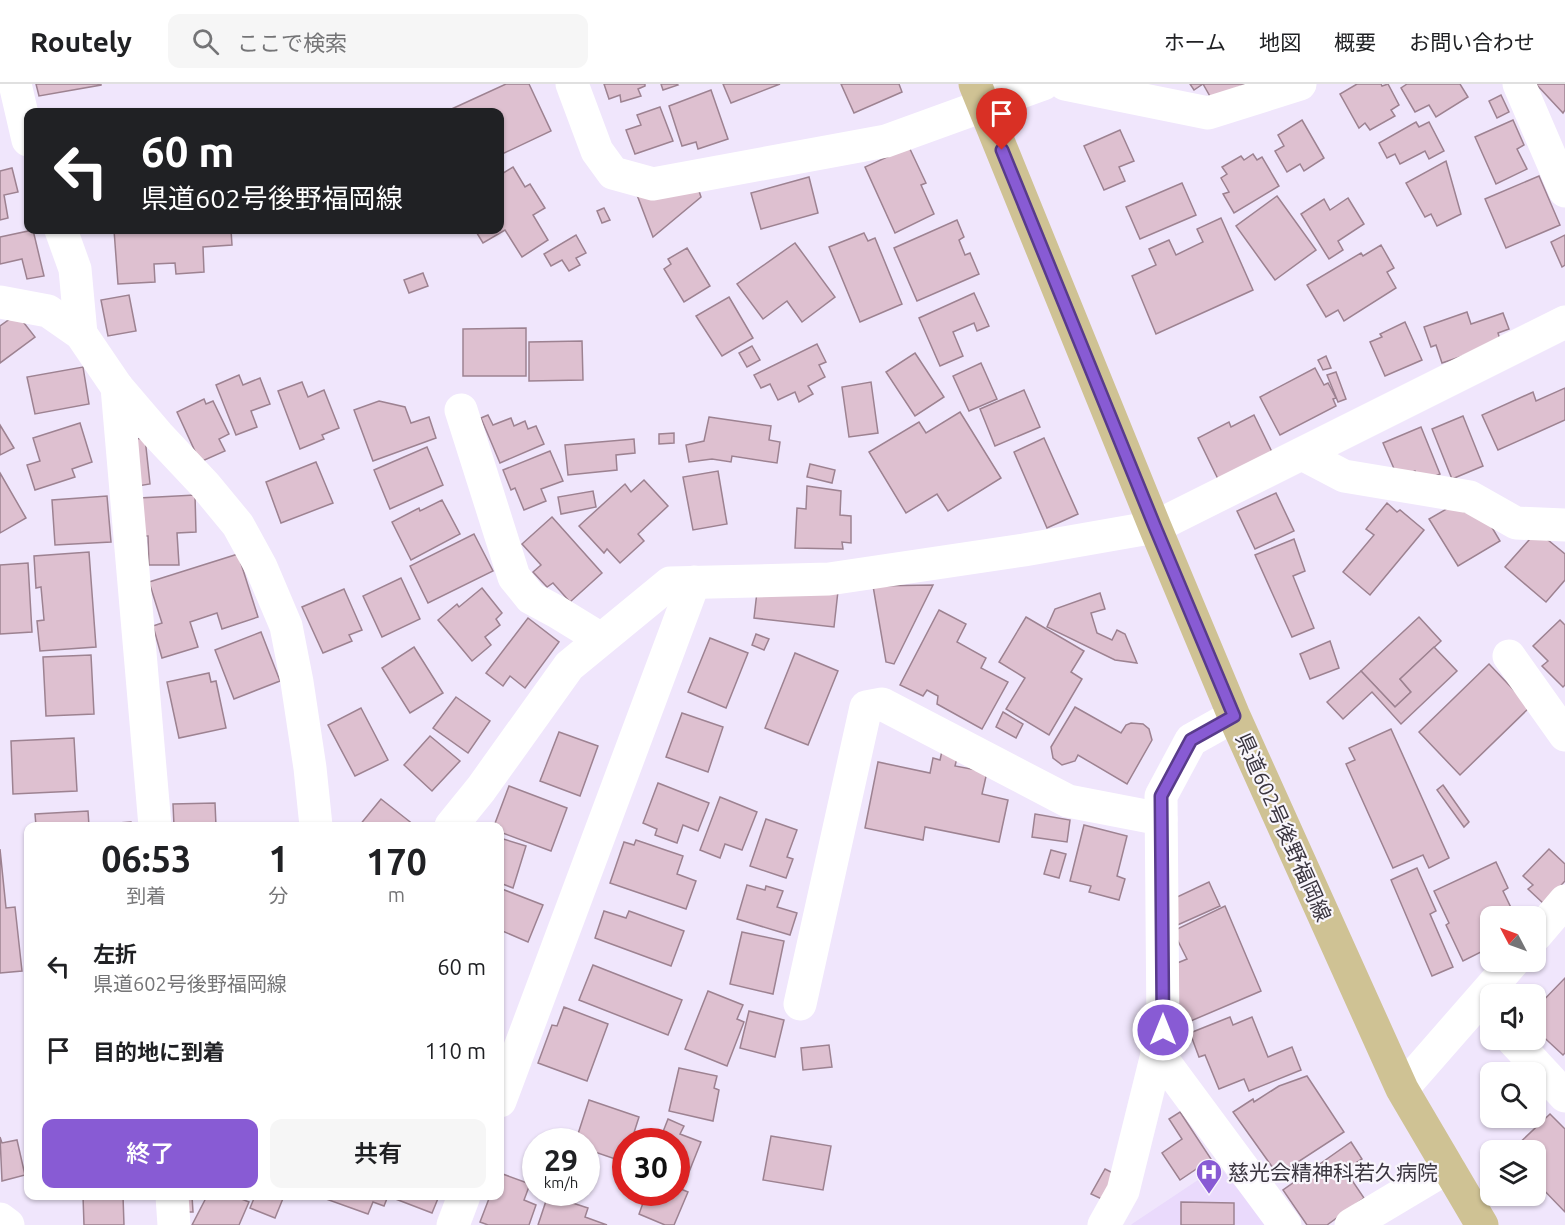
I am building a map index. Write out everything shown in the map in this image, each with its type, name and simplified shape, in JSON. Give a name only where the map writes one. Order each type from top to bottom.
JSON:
[{"type":"main road","name":"県道602号後野福岡線","points":[[980,95],[1234,716],[1402,1089],[1482,1225]]},
{"type":"street","points":[[15,84],[24,123]]},
{"type":"street","points":[[572,84],[597,152],[612,173],[653,184],[886,141],[980,95],[1043,84]]},
{"type":"street","points":[[1065,84],[1208,113],[1300,84]]},
{"type":"street","points":[[1519,84],[1565,191]]},
{"type":"street","points":[[62,234],[75,269],[81,334]]},
{"type":"street","points":[[0,302],[48,311],[81,334],[117,387],[238,525],[261,567],[286,626],[310,768],[316,822]]},
{"type":"street","points":[[454,822],[569,666],[670,583],[829,579],[1024,550],[1155,527],[1565,322]]},
{"type":"street","points":[[117,387],[155,822]]},
{"type":"street","points":[[461,410],[514,577],[531,598],[601,639]]},
{"type":"street","points":[[1302,454],[1344,476],[1470,497],[1516,523],[1565,525]]},
{"type":"street","points":[[504,1090],[694,582]]},
{"type":"street","points":[[1509,656],[1565,735]]},
{"type":"street","points":[[800,1004],[866,707],[882,705],[1068,801],[1161,819]]},
{"type":"street","points":[[1104,1225],[1123,1191],[1163,1030],[1161,796],[1191,740],[1234,716]]},
{"type":"street","points":[[1546,923],[1565,902]]},
{"type":"street","points":[[1402,1089],[1480,1013]]},
{"type":"street","points":[[1522,1050],[1565,1096]]},
{"type":"street","points":[[1157,1052],[1285,1225]]},
{"type":"street","points":[[1351,1225],[1448,1167]]},
{"type":"street","points":[[172,1200],[174,1225]]},
{"type":"street","points":[[453,1225],[462,1200]]},
{"type":"street","points":[[0,1219],[8,1225]]},
{"type":"shaded area","name":"慈光会精神科若久病院","points":[[1219,1166],[1267,1225],[1131,1225],[1132,1224]]},
{"type":"building","points":[[36,84],[101,84],[101,85],[39,96]]},
{"type":"building","points":[[506,84],[529,84],[551,131],[504,153],[504,108],[454,108]]},
{"type":"building","points":[[604,84],[645,84],[645,86],[638,89],[641,96],[621,102],[620,95],[609,99]]},
{"type":"building","points":[[661,84],[677,84],[678,85],[663,90]]},
{"type":"building","points":[[723,84],[780,84],[731,103]]},
{"type":"building","points":[[841,84],[899,84],[902,92],[854,113]]},
{"type":"building","points":[[1190,84],[1203,84],[1194,90]]},
{"type":"building","points":[[1203,84],[1247,84],[1211,98]]},
{"type":"building","points":[[1357,84],[1381,84],[1382,86],[1388,84],[1399,105],[1391,110],[1395,116],[1370,130],[1365,123],[1359,128],[1340,94]]},
{"type":"building","points":[[1407,84],[1460,84],[1468,97],[1436,117],[1429,105],[1415,112],[1401,88]]},
{"type":"building","points":[[1536,84],[1565,84],[1563,113]]},
{"type":"building","points":[[711,90],[728,139],[698,149],[696,142],[682,146],[669,106]]},
{"type":"building","points":[[1501,95],[1509,112],[1497,118],[1489,101]]},
{"type":"building","points":[[660,107],[673,141],[635,154],[626,130],[641,125],[637,115]]},
{"type":"building","points":[[1302,120],[1324,158],[1304,171],[1300,164],[1287,172],[1275,151],[1284,146],[1278,135]]},
{"type":"building","points":[[1513,120],[1524,145],[1517,149],[1527,169],[1496,184],[1475,137]]},
{"type":"building","points":[[1416,122],[1419,127],[1429,122],[1444,151],[1429,159],[1425,151],[1400,164],[1395,154],[1387,158],[1379,143]]},
{"type":"building","points":[[1120,130],[1134,161],[1119,167],[1125,181],[1104,190],[1084,146]]},
{"type":"building","points":[[909,147],[926,183],[921,185],[934,214],[895,233],[865,167]]},
{"type":"building","points":[[1253,154],[1257,160],[1262,157],[1279,186],[1234,213],[1223,194],[1229,192],[1221,178],[1227,174],[1222,167],[1241,156],[1244,160]]},
{"type":"building","points":[[1446,161],[1461,214],[1437,226],[1431,214],[1425,217],[1406,183]]},
{"type":"building","points":[[513,167],[525,187],[530,184],[545,208],[533,215],[548,240],[522,257],[504,231],[504,173]]},
{"type":"building","points":[[12,168],[18,192],[4,195],[8,218],[0,220],[0,171]]},
{"type":"building","points":[[1539,176],[1560,225],[1506,248],[1485,199]]},
{"type":"building","points":[[809,177],[818,213],[761,229],[751,193]]},
{"type":"building","points":[[1182,183],[1196,215],[1140,239],[1126,207]]},
{"type":"building","points":[[634,187],[699,191],[701,197],[653,237]]},
{"type":"building","points":[[1277,196],[1316,250],[1275,280],[1236,226]]},
{"type":"building","points":[[1348,198],[1364,224],[1338,241],[1343,250],[1329,259],[1301,214],[1324,199],[1330,210]]},
{"type":"building","points":[[604,208],[610,220],[602,223],[597,211]]},
{"type":"building","points":[[1221,218],[1253,290],[1156,334],[1132,276],[1156,265],[1149,249],[1169,240],[1176,255],[1203,242],[1197,229]]},
{"type":"building","points":[[957,220],[964,237],[959,240],[965,255],[970,253],[979,274],[917,301],[894,248]]},
{"type":"building","points":[[24,232],[24,234],[34,234],[44,276],[27,279],[22,259],[0,264],[0,237]]},
{"type":"building","points":[[864,233],[868,241],[875,238],[902,304],[860,322],[829,247]]},
{"type":"building","points":[[114,234],[231,234],[232,245],[203,247],[204,272],[176,274],[175,263],[154,264],[155,282],[118,284]]},
{"type":"building","points":[[477,234],[498,234],[483,243]]},
{"type":"building","points":[[576,235],[586,253],[576,258],[580,265],[569,271],[562,260],[551,266],[544,254]]},
{"type":"building","points":[[1565,235],[1565,265],[1562,267],[1551,242]]},
{"type":"building","points":[[795,243],[835,297],[802,322],[787,301],[763,319],[737,284]]},
{"type":"building","points":[[1381,245],[1394,268],[1387,272],[1396,288],[1344,321],[1338,310],[1326,317],[1307,285],[1361,253],[1363,256]]},
{"type":"building","points":[[687,248],[710,286],[684,302],[664,269],[671,264],[668,259]]},
{"type":"building","points":[[423,273],[428,286],[409,293],[404,280]]},
{"type":"building","points":[[974,293],[989,326],[977,331],[974,323],[953,332],[963,356],[940,366],[919,318]]},
{"type":"building","points":[[129,295],[136,331],[108,336],[101,300]]},
{"type":"building","points":[[729,297],[753,338],[722,356],[696,316]]},
{"type":"building","points":[[1467,312],[1471,324],[1503,313],[1509,329],[1498,333],[1501,343],[1442,363],[1436,345],[1431,347],[1424,327]]},
{"type":"building","points":[[17,314],[35,337],[0,363],[0,326]]},
{"type":"building","points":[[1405,322],[1422,360],[1385,376],[1370,342],[1382,337],[1380,334]]},
{"type":"building","points":[[526,328],[526,376],[463,376],[463,329]]},
{"type":"building","points":[[582,341],[583,380],[529,381],[529,342]]},
{"type":"building","points":[[817,344],[826,362],[819,365],[825,377],[808,386],[813,394],[799,402],[795,392],[778,400],[770,384],[761,388],[754,375]]},
{"type":"building","points":[[752,346],[760,360],[747,367],[739,353]]},
{"type":"building","points":[[915,353],[944,397],[915,416],[886,372]]},
{"type":"building","points":[[1326,356],[1331,368],[1323,370],[1318,360]]},
{"type":"building","points":[[981,363],[997,399],[969,411],[953,376]]},
{"type":"building","points":[[83,367],[89,404],[35,414],[27,377]]},
{"type":"building","points":[[1315,368],[1324,385],[1328,383],[1336,398],[1333,399],[1336,406],[1280,435],[1260,397]]},
{"type":"building","points":[[1336,372],[1346,399],[1338,402],[1327,375]]},
{"type":"building","points":[[239,375],[243,385],[260,378],[270,404],[251,411],[257,427],[236,435],[216,385]]},
{"type":"building","points":[[302,382],[308,397],[324,390],[339,428],[322,435],[324,439],[300,449],[278,391]]},
{"type":"building","points":[[871,382],[878,433],[849,437],[842,387]]},
{"type":"building","points":[[1565,388],[1565,420],[1498,450],[1482,415],[1533,392],[1536,401]]},
{"type":"building","points":[[1024,390],[1040,427],[995,446],[980,409]]},
{"type":"building","points":[[204,399],[206,404],[213,401],[229,434],[219,439],[225,451],[200,462],[177,412]]},
{"type":"building","points":[[379,401],[405,407],[411,423],[429,417],[436,438],[373,461],[354,410]]},
{"type":"building","points":[[960,412],[1001,478],[948,511],[937,494],[906,513],[869,452],[919,422],[926,433]]},
{"type":"building","points":[[488,415],[493,425],[511,418],[514,426],[525,421],[528,429],[536,426],[544,444],[500,463],[481,418]]},
{"type":"building","points":[[1254,415],[1272,452],[1218,479],[1198,438],[1229,422],[1231,427]]},
{"type":"building","points":[[1463,416],[1483,466],[1452,479],[1432,429]]},
{"type":"building","points":[[709,417],[771,426],[769,440],[780,442],[777,463],[732,456],[731,462],[712,459],[689,462],[686,445],[704,441]]},
{"type":"building","points":[[80,423],[92,462],[72,469],[75,477],[35,490],[27,465],[40,461],[33,438]]},
{"type":"building","points":[[0,425],[14,448],[0,455]]},
{"type":"building","points":[[1421,427],[1440,474],[1420,482],[1415,471],[1398,478],[1383,443]]},
{"type":"building","points":[[674,433],[674,443],[659,444],[659,434]]},
{"type":"building","points":[[145,438],[150,484],[132,487],[127,440]]},
{"type":"building","points":[[1044,438],[1078,514],[1047,528],[1014,452]]},
{"type":"building","points":[[634,439],[635,453],[616,455],[617,470],[568,475],[565,445]]},
{"type":"building","points":[[427,447],[443,485],[390,509],[374,470]]},
{"type":"building","points":[[550,451],[563,481],[541,489],[546,501],[524,510],[515,488],[511,490],[503,470]]},
{"type":"building","points":[[316,462],[333,503],[281,523],[266,482]]},
{"type":"building","points":[[810,464],[835,470],[832,483],[807,477]]},
{"type":"building","points":[[718,471],[727,524],[693,530],[683,477]]},
{"type":"building","points":[[0,473],[26,518],[0,533]]},
{"type":"building","points":[[644,480],[668,506],[638,534],[644,541],[620,563],[607,549],[604,553],[579,526],[625,484],[631,492]]},
{"type":"building","points":[[807,486],[841,491],[840,515],[851,516],[851,543],[842,542],[843,549],[795,548],[797,508],[806,509]]},
{"type":"building","points":[[593,491],[596,507],[561,514],[558,497]]},
{"type":"building","points":[[1276,493],[1294,531],[1255,549],[1237,511]]},
{"type":"building","points":[[195,495],[196,532],[177,533],[179,565],[149,565],[148,536],[141,536],[139,498]]},
{"type":"building","points":[[107,496],[111,542],[55,545],[52,500]]},
{"type":"building","points":[[442,500],[460,534],[411,560],[392,522],[419,508],[420,511]]},
{"type":"building","points":[[1387,503],[1397,512],[1400,510],[1424,530],[1370,595],[1343,572],[1374,535],[1366,529]]},
{"type":"building","points":[[1450,507],[1487,519],[1500,541],[1458,566],[1429,519]]},
{"type":"building","points":[[552,517],[602,573],[570,602],[553,583],[547,587],[533,572],[541,565],[522,544]]},
{"type":"building","points":[[1537,531],[1565,554],[1565,580],[1546,602],[1505,567]]},
{"type":"building","points":[[474,534],[493,571],[428,603],[410,566]]},
{"type":"building","points":[[1294,539],[1305,571],[1293,576],[1314,628],[1292,637],[1255,555]]},
{"type":"building","points":[[89,552],[96,647],[40,651],[37,621],[44,620],[41,587],[36,588],[34,556]]},
{"type":"building","points":[[238,554],[258,617],[222,629],[217,613],[190,622],[198,647],[162,658],[153,626],[162,623],[149,582]]},
{"type":"building","points":[[28,563],[32,632],[0,634],[0,565]]},
{"type":"building","points":[[401,578],[420,619],[382,637],[363,596]]},
{"type":"building","points":[[758,583],[838,591],[834,627],[754,618]]},
{"type":"building","points":[[933,585],[894,664],[886,662],[873,586]]},
{"type":"building","points":[[482,588],[502,613],[496,619],[500,625],[485,637],[491,645],[472,661],[438,620],[457,604],[459,607]]},
{"type":"building","points":[[344,589],[362,630],[349,635],[352,641],[323,653],[302,607]]},
{"type":"building","points":[[1100,593],[1105,609],[1091,613],[1097,633],[1112,640],[1117,630],[1125,634],[1137,663],[1115,660],[1047,627],[1055,609]]},
{"type":"building","points":[[939,610],[966,624],[957,642],[986,658],[981,668],[1008,682],[982,729],[937,704],[938,696],[927,690],[923,696],[900,685]]},
{"type":"building","points":[[1026,617],[1084,651],[1071,672],[1082,679],[1049,735],[1006,709],[1025,678],[999,662]]},
{"type":"building","points":[[1419,617],[1441,641],[1400,679],[1411,692],[1395,707],[1361,671]]},
{"type":"building","points":[[528,618],[559,642],[525,688],[510,676],[503,686],[486,673]]},
{"type":"building","points":[[1560,620],[1565,625],[1565,685],[1563,687],[1542,666],[1548,661],[1533,646]]},
{"type":"building","points":[[261,632],[280,681],[234,699],[215,650]]},
{"type":"building","points":[[756,634],[769,639],[764,650],[752,645]]},
{"type":"building","points":[[710,638],[748,653],[726,708],[688,692]]},
{"type":"building","points":[[1330,641],[1339,668],[1310,679],[1300,654]]},
{"type":"building","points":[[414,647],[443,693],[410,713],[382,668]]},
{"type":"building","points":[[1434,647],[1457,671],[1401,724],[1372,692],[1343,719],[1327,702],[1361,671],[1395,707],[1411,692],[1400,679]]},
{"type":"building","points":[[795,653],[838,671],[808,745],[765,728]]},
{"type":"building","points":[[91,655],[94,714],[46,716],[43,657]]},
{"type":"building","points":[[1489,664],[1530,707],[1460,775],[1419,732]]},
{"type":"building","points":[[209,673],[211,682],[216,681],[226,728],[179,738],[167,682]]},
{"type":"building","points":[[456,697],[490,721],[468,753],[433,728]]},
{"type":"building","points":[[1075,707],[1121,733],[1126,725],[1131,723],[1143,724],[1149,729],[1152,740],[1127,784],[1078,755],[1075,761],[1062,765],[1053,758],[1051,747]]},
{"type":"building","points":[[361,708],[388,760],[355,776],[328,725]]},
{"type":"building","points":[[1003,712],[1023,724],[1016,738],[996,727]]},
{"type":"building","points":[[682,713],[723,727],[708,772],[666,757]]},
{"type":"building","points":[[1391,729],[1449,858],[1429,868],[1423,855],[1393,868],[1346,764],[1355,760],[1349,748]]},
{"type":"building","points":[[559,732],[598,746],[580,796],[540,781]]},
{"type":"building","points":[[430,736],[460,761],[432,791],[404,765]]},
{"type":"building","points":[[74,738],[77,791],[13,794],[11,741]]},
{"type":"building","points":[[942,751],[958,754],[955,766],[987,772],[982,794],[1008,800],[999,842],[925,827],[923,840],[865,828],[878,762],[930,773],[933,758],[940,760]]},
{"type":"building","points":[[658,783],[709,803],[698,831],[683,825],[677,843],[655,835],[657,829],[643,823]]},
{"type":"building","points":[[1443,785],[1469,822],[1464,827],[1437,790]]},
{"type":"building","points":[[509,786],[567,808],[551,851],[504,833],[504,822],[496,822]]},
{"type":"building","points":[[720,797],[757,812],[742,850],[725,844],[720,858],[700,850]]},
{"type":"building","points":[[381,799],[410,822],[362,822]]},
{"type":"building","points":[[215,803],[216,822],[174,822],[173,804]]},
{"type":"building","points":[[88,811],[89,822],[36,822],[35,814]]},
{"type":"building","points":[[1035,814],[1070,820],[1067,842],[1032,837]]},
{"type":"building","points":[[766,819],[797,830],[787,857],[793,859],[786,878],[750,866]]},
{"type":"building","points":[[1084,825],[1127,836],[1117,876],[1125,879],[1119,900],[1089,892],[1091,886],[1070,881]]},
{"type":"building","points":[[504,839],[526,846],[513,888],[504,885]]},
{"type":"building","points":[[636,840],[683,856],[677,874],[696,881],[686,909],[610,883],[624,842],[634,845]]},
{"type":"building","points":[[0,849],[6,908],[15,907],[22,971],[0,973]]},
{"type":"building","points":[[1549,849],[1565,864],[1565,881],[1544,904],[1528,889],[1533,885],[1523,876]]},
{"type":"building","points":[[1051,850],[1066,854],[1059,878],[1044,874]]},
{"type":"building","points":[[1496,862],[1508,888],[1503,891],[1510,906],[1480,906],[1480,952],[1463,961],[1446,925],[1449,923],[1434,891]]},
{"type":"building","points":[[1417,868],[1436,911],[1430,914],[1453,967],[1432,976],[1391,880]]},
{"type":"building","points":[[1209,882],[1220,906],[1173,927],[1162,904]]},
{"type":"building","points":[[747,885],[765,890],[766,886],[783,891],[777,907],[797,913],[790,935],[737,919]]},
{"type":"building","points":[[504,890],[543,905],[528,942],[504,932]]},
{"type":"building","points":[[1225,906],[1261,991],[1179,1026],[1165,968],[1187,959],[1173,931]]},
{"type":"building","points":[[604,911],[626,918],[629,911],[684,931],[671,966],[595,938]]},
{"type":"building","points":[[742,932],[784,941],[773,994],[730,984]]},
{"type":"building","points":[[593,965],[682,1000],[668,1035],[579,1000]]},
{"type":"building","points":[[1565,978],[1565,1053],[1563,1055],[1546,1039],[1546,998]]},
{"type":"building","points":[[708,991],[743,1005],[737,1019],[744,1022],[727,1066],[685,1049]]},
{"type":"building","points":[[564,1007],[608,1024],[587,1081],[538,1063],[552,1025],[557,1026]]},
{"type":"building","points":[[749,1011],[784,1020],[775,1057],[740,1048]]},
{"type":"building","points":[[1230,1017],[1233,1025],[1252,1017],[1268,1057],[1292,1047],[1301,1070],[1249,1091],[1244,1079],[1219,1089],[1205,1055],[1199,1057],[1190,1033]]},
{"type":"building","points":[[829,1045],[832,1067],[803,1070],[801,1048]]},
{"type":"building","points":[[679,1068],[717,1076],[714,1088],[719,1090],[713,1121],[669,1111]]},
{"type":"building","points":[[1307,1076],[1344,1132],[1278,1175],[1233,1112],[1279,1086]]},
{"type":"building","points":[[589,1100],[639,1117],[635,1128],[612,1128],[612,1158],[600,1154],[600,1128],[580,1128]]},
{"type":"building","points":[[1180,1112],[1211,1159],[1180,1180],[1162,1153],[1182,1139],[1169,1119]]},
{"type":"building","points":[[1550,1114],[1565,1129],[1565,1212],[1546,1192],[1546,1140],[1523,1140],[1535,1128],[1546,1128],[1546,1118]]},
{"type":"building","points":[[668,1119],[684,1126],[683,1128],[664,1128]]},
{"type":"building","points":[[771,1136],[831,1146],[823,1190],[763,1180]]},
{"type":"building","points":[[0,1137],[2,1143],[17,1140],[24,1171],[24,1175],[2,1181]]},
{"type":"building","points":[[690,1138],[701,1142],[690,1170]]},
{"type":"building","points":[[1351,1142],[1362,1159],[1345,1170],[1364,1198],[1327,1225],[1307,1225],[1283,1190]]},
{"type":"building","points":[[1105,1169],[1121,1177],[1108,1202],[1091,1194]]},
{"type":"building","points":[[504,1174],[522,1181],[522,1206],[536,1206],[529,1225],[488,1225],[480,1222],[488,1200],[504,1200]]},
{"type":"building","points":[[83,1200],[123,1200],[124,1225],[84,1225]]},
{"type":"building","points":[[177,1200],[192,1200],[193,1212],[177,1212]]},
{"type":"building","points":[[205,1200],[249,1202],[239,1225],[192,1225]]},
{"type":"building","points":[[253,1200],[282,1200],[275,1218],[250,1208]]},
{"type":"building","points":[[329,1200],[386,1200],[384,1206],[373,1202],[368,1214]]},
{"type":"building","points":[[398,1200],[437,1200],[432,1213]]},
{"type":"building","points":[[1181,1202],[1234,1203],[1234,1225],[1181,1225]]},
{"type":"building","points":[[544,1206],[582,1206],[588,1208],[585,1217],[607,1225],[538,1225]]},
{"type":"building","points":[[642,1206],[682,1206],[674,1225],[665,1225],[639,1214]]},
{"type":"place","name":"慈光会精神科若久病院","points":[[1209,1195]]},
{"type":"route","points":[[1002,150],[1234,716],[1191,740],[1161,796],[1163,1030]]}]
